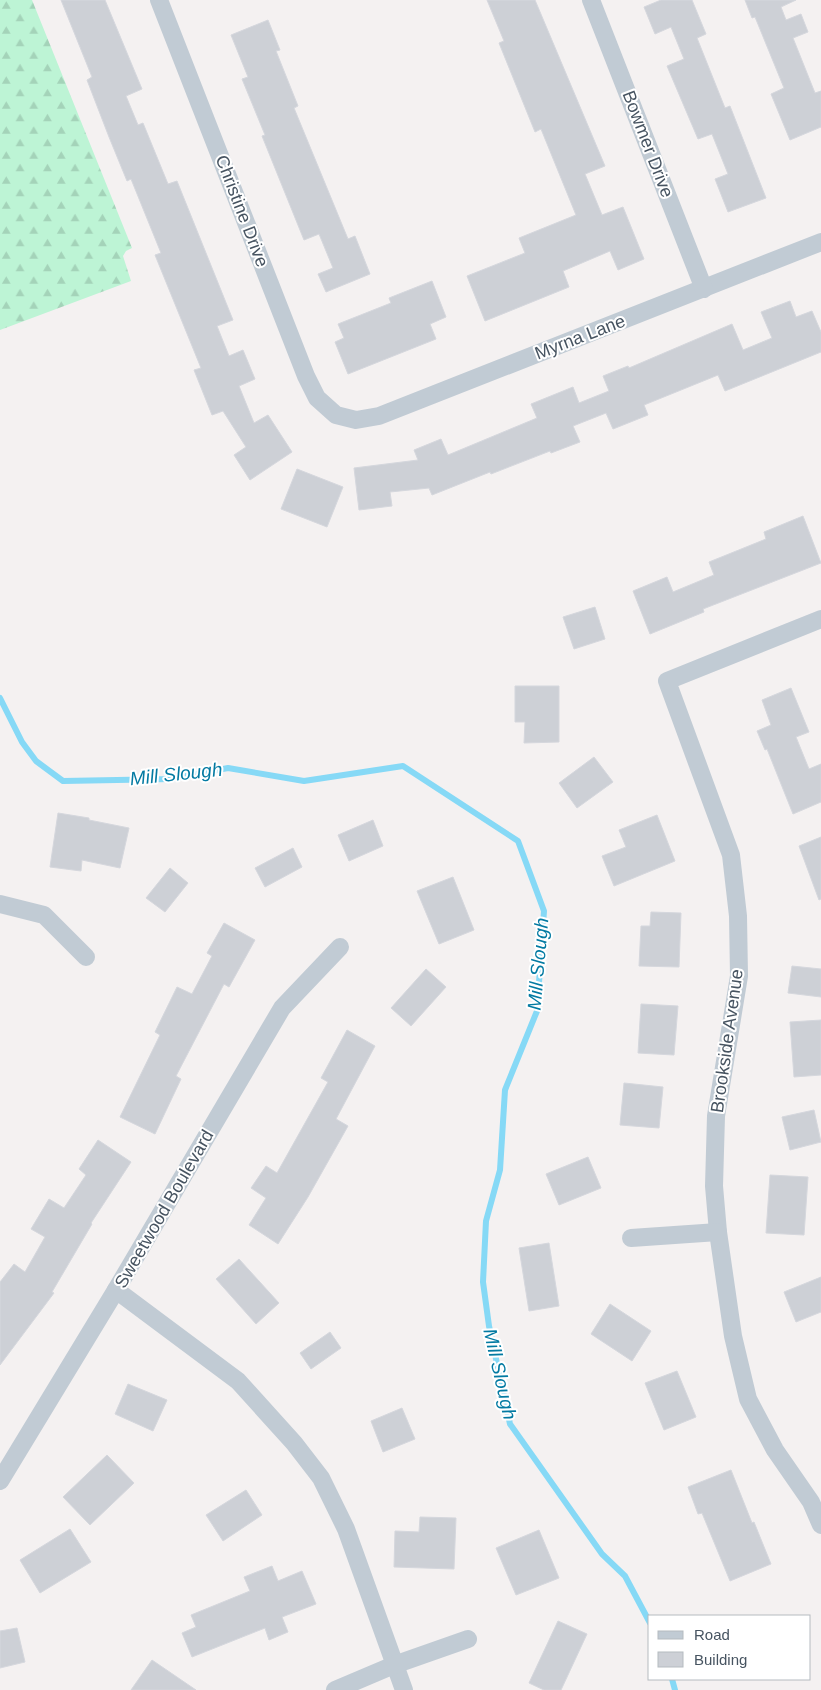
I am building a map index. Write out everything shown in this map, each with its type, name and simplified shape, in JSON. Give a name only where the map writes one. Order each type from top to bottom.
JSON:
[{"type":"street","name":"Christine Drive","points":[[159,0],[306,376],[316,398],[336,415]]},
{"type":"street","name":"Bowmer Drive","points":[[591,0],[704,289]]},
{"type":"street","name":"Myrna Lane","points":[[336,415],[356,420],[379,416],[821,242]]},
{"type":"street","name":"Brookside Avenue","points":[[821,619],[667,681],[731,855],[738,916],[739,976],[716,1116],[714,1186],[718,1232],[733,1336],[748,1399],[775,1450],[811,1502],[821,1525]]},
{"type":"street","points":[[0,904],[44,915],[86,958]]},
{"type":"street","name":"Sweetwood Boulevard","points":[[0,1481],[116,1290],[282,1008],[340,947]]},
{"type":"street","points":[[631,1238],[718,1232]]},
{"type":"street","points":[[116,1290],[238,1381],[294,1443],[321,1478],[346,1529],[404,1690]]},
{"type":"street","points":[[335,1690],[394,1665],[468,1639]]},
{"type":"green space","points":[[0,0],[32,0],[132,248],[126,251],[123,256],[131,281],[0,330]]},
{"type":"building","points":[[61,0],[105,0],[142,89],[126,96],[138,125],[143,123],[168,184],[177,181],[233,320],[217,326],[229,356],[243,350],[255,379],[239,386],[254,423],[268,415],[292,452],[250,480],[234,455],[246,447],[223,411],[212,415],[194,370],[201,368],[155,255],[161,253],[131,179],[127,181],[109,137],[87,80],[92,77]]},
{"type":"building","points":[[487,0],[535,0],[605,166],[585,174],[602,215],[623,207],[644,259],[618,270],[610,251],[563,271],[569,287],[485,321],[467,276],[525,253],[519,238],[576,215],[541,129],[535,132],[499,43],[504,41]]},
{"type":"building","points":[[661,0],[692,0],[706,34],[697,38],[725,108],[730,106],[766,198],[728,212],[715,179],[728,174],[712,134],[698,139],[667,66],[684,59],[671,27],[655,34],[644,7]]},
{"type":"building","points":[[745,0],[796,0],[781,7],[786,20],[801,14],[808,32],[793,38],[815,93],[821,91],[821,127],[790,140],[771,94],[784,88],[755,17],[752,18]]},
{"type":"building","points":[[268,20],[280,50],[276,51],[298,106],[294,108],[348,239],[355,236],[370,274],[326,292],[318,274],[333,268],[319,234],[304,240],[262,136],[265,135],[242,79],[248,77],[231,35]]},
{"type":"building","points":[[432,281],[446,317],[430,324],[436,339],[348,374],[335,342],[344,338],[338,324],[391,303],[389,298]]},
{"type":"building","points":[[790,301],[796,317],[812,311],[821,332],[821,352],[725,391],[718,375],[644,405],[648,415],[613,429],[606,413],[573,426],[580,442],[551,453],[550,451],[491,474],[490,472],[432,495],[429,488],[390,492],[392,506],[359,510],[354,468],[418,460],[414,450],[441,439],[448,455],[537,418],[531,404],[573,387],[579,403],[609,391],[603,376],[628,366],[629,368],[732,324],[743,350],[772,338],[761,312]]},
{"type":"building","points":[[297,469],[343,487],[327,527],[281,509]]},
{"type":"building","points":[[803,516],[821,563],[703,609],[704,612],[650,634],[633,591],[667,577],[673,592],[714,575],[709,562],[766,539],[764,532]]},
{"type":"building","points":[[595,607],[605,639],[574,649],[563,617]]},
{"type":"building","points":[[515,686],[559,686],[559,742],[524,743],[525,722],[515,722]]},
{"type":"building","points":[[791,688],[809,732],[796,737],[809,769],[821,764],[821,802],[793,814],[767,749],[765,750],[757,731],[771,725],[762,700]]},
{"type":"building","points":[[594,757],[613,782],[577,808],[559,783]]},
{"type":"building","points":[[58,813],[89,818],[89,820],[129,828],[120,868],[82,860],[81,871],[50,867]]},
{"type":"building","points":[[657,815],[675,861],[614,886],[602,856],[626,847],[619,830]]},
{"type":"building","points":[[373,820],[383,846],[349,861],[338,835]]},
{"type":"building","points":[[821,837],[821,899],[819,900],[799,846]]},
{"type":"building","points":[[293,848],[302,867],[265,887],[255,868]]},
{"type":"building","points":[[170,868],[188,883],[165,912],[146,898]]},
{"type":"building","points":[[453,877],[474,930],[439,944],[417,891]]},
{"type":"building","points":[[651,912],[681,913],[679,967],[639,966],[641,926],[650,926]]},
{"type":"building","points":[[224,923],[255,940],[229,987],[224,984],[176,1076],[181,1079],[155,1134],[120,1117],[160,1035],[155,1032],[177,987],[192,994],[212,956],[207,953]]},
{"type":"building","points":[[792,966],[821,969],[821,997],[788,993]]},
{"type":"building","points":[[426,969],[446,987],[411,1026],[391,1008]]},
{"type":"building","points":[[641,1004],[678,1006],[674,1055],[638,1053]]},
{"type":"building","points":[[821,1020],[821,1075],[794,1077],[790,1022]]},
{"type":"building","points":[[347,1030],[375,1046],[336,1119],[348,1126],[308,1197],[278,1244],[249,1225],[266,1198],[251,1188],[266,1166],[277,1173],[328,1082],[321,1078]]},
{"type":"building","points":[[624,1083],[663,1087],[659,1128],[620,1125]]},
{"type":"building","points":[[814,1110],[821,1142],[790,1150],[782,1117]]},
{"type":"building","points":[[98,1140],[131,1162],[91,1223],[52,1292],[54,1293],[0,1365],[0,1282],[14,1264],[25,1272],[45,1237],[31,1229],[49,1199],[64,1208],[86,1175],[79,1169]]},
{"type":"building","points":[[588,1157],[601,1188],[559,1205],[546,1174]]},
{"type":"building","points":[[770,1175],[808,1177],[804,1235],[766,1233]]},
{"type":"building","points":[[549,1243],[559,1306],[529,1311],[519,1248]]},
{"type":"building","points":[[239,1259],[279,1303],[256,1324],[216,1279]]},
{"type":"building","points":[[821,1277],[821,1312],[796,1322],[784,1292]]},
{"type":"building","points":[[610,1304],[651,1331],[632,1361],[591,1334]]},
{"type":"building","points":[[330,1332],[341,1348],[311,1369],[300,1353]]},
{"type":"building","points":[[677,1371],[696,1417],[664,1430],[645,1383]]},
{"type":"building","points":[[128,1384],[167,1400],[153,1431],[115,1414]]},
{"type":"building","points":[[402,1408],[415,1439],[383,1452],[371,1421]]},
{"type":"building","points":[[107,1455],[134,1483],[90,1525],[63,1497]]},
{"type":"building","points":[[731,1470],[771,1564],[730,1581],[702,1513],[698,1514],[688,1487]]},
{"type":"building","points":[[246,1490],[262,1515],[223,1541],[206,1515]]},
{"type":"building","points":[[420,1517],[456,1518],[454,1569],[394,1567],[395,1531],[419,1532]]},
{"type":"building","points":[[70,1529],[91,1562],[40,1593],[20,1560]]},
{"type":"building","points":[[539,1530],[559,1578],[516,1595],[496,1548]]},
{"type":"building","points":[[272,1566],[278,1581],[302,1571],[316,1604],[282,1617],[288,1632],[269,1640],[265,1628],[192,1657],[182,1633],[196,1627],[191,1615],[250,1591],[244,1577]]},
{"type":"building","points":[[558,1621],[587,1634],[561,1690],[544,1690],[529,1683]]},
{"type":"building","points":[[17,1628],[25,1662],[0,1668],[0,1631]]},
{"type":"building","points":[[152,1660],[196,1690],[131,1690]]},
{"type":"waterway","name":"Mill Slough","points":[[0,698],[22,742],[36,761],[63,781],[171,779],[228,768],[304,781],[403,766],[518,841],[544,911],[537,1011],[505,1090],[500,1170],[486,1221],[483,1282],[489,1326],[510,1424],[602,1554],[625,1576],[648,1619]]},
{"type":"waterway","name":"Mill Slough","points":[[672,1680],[675,1690]]}]
